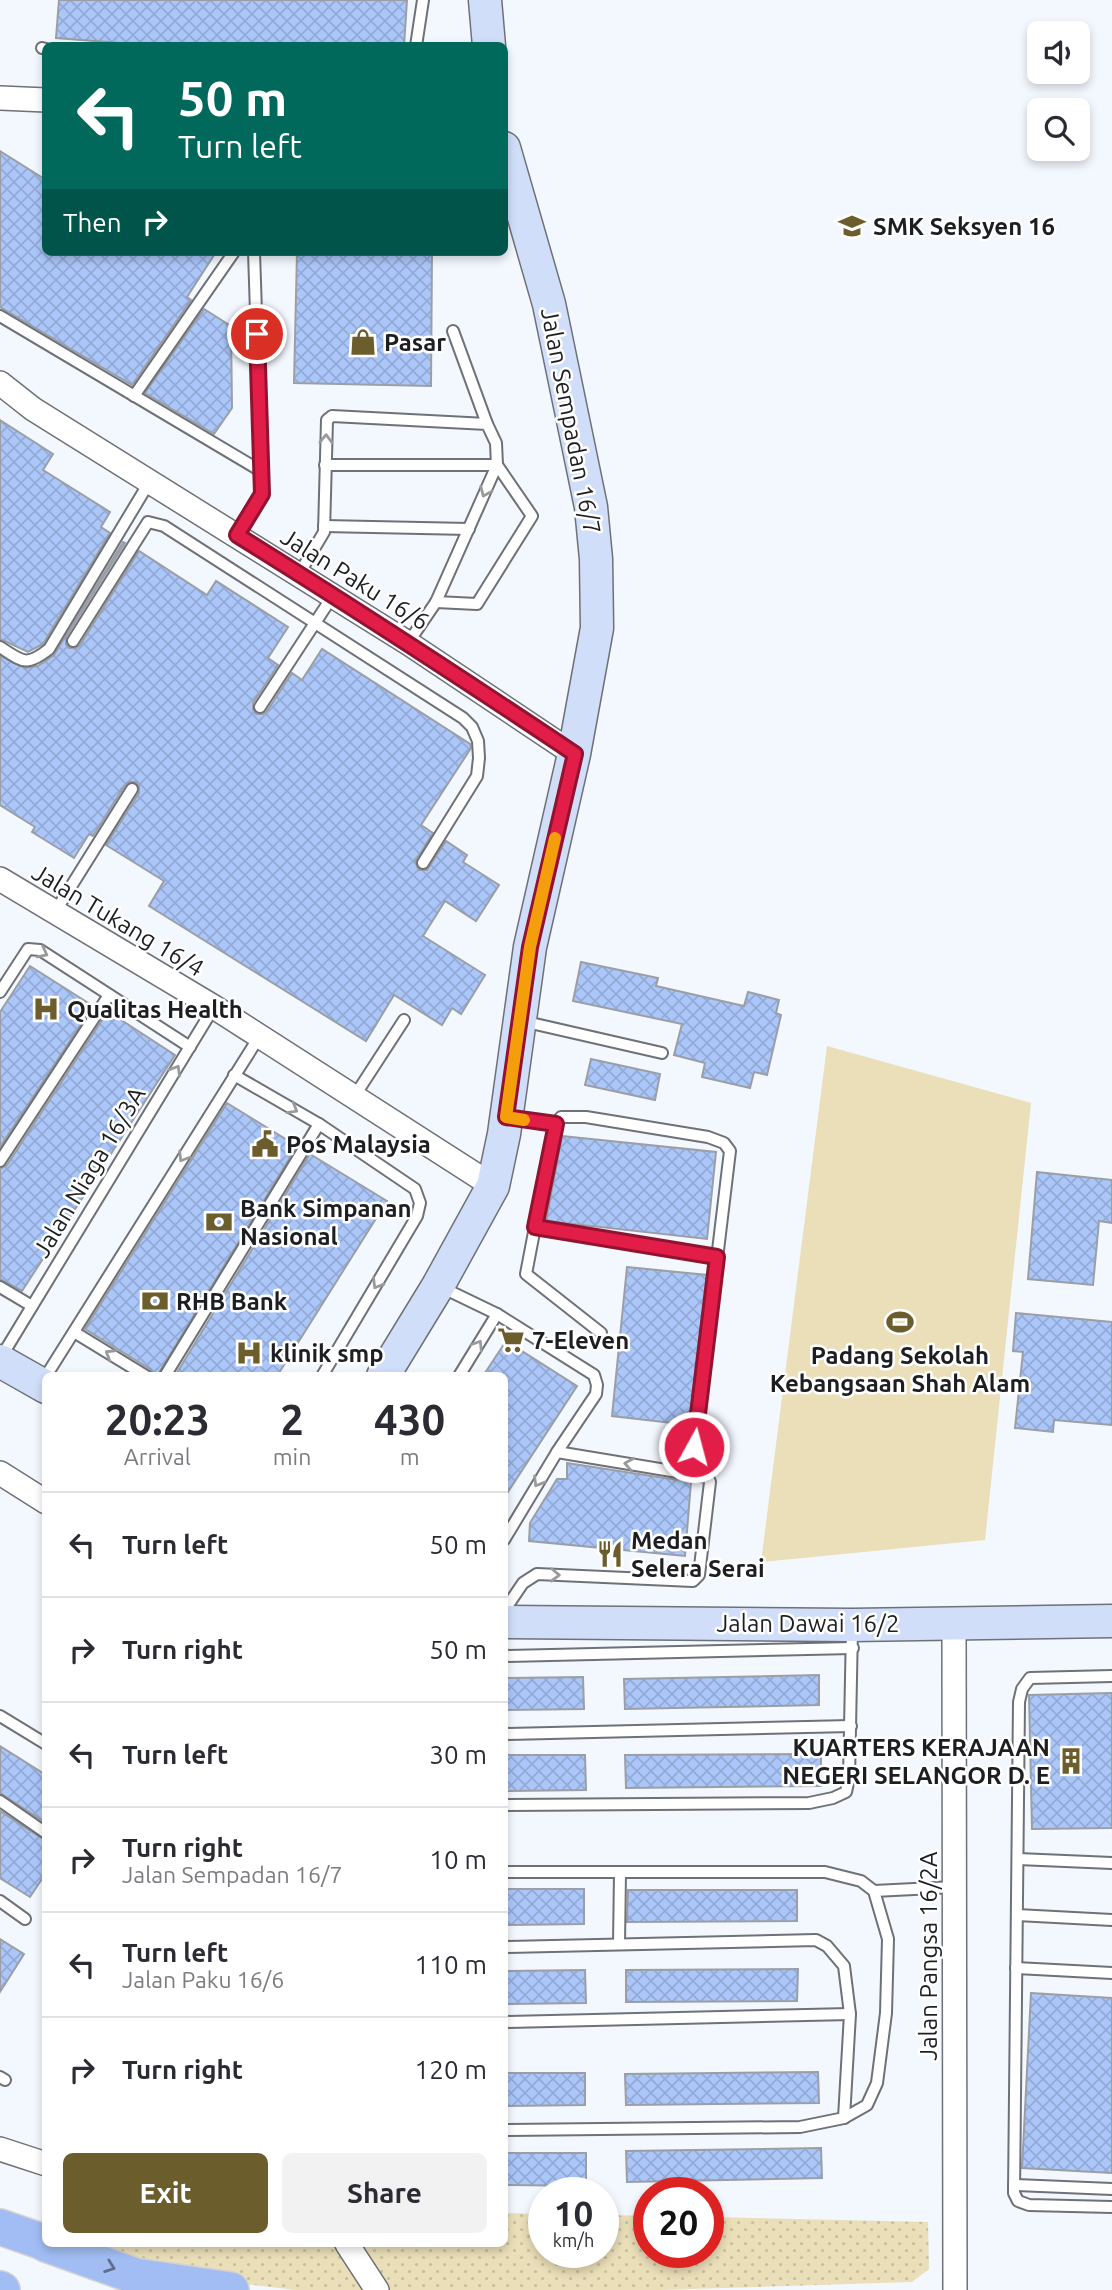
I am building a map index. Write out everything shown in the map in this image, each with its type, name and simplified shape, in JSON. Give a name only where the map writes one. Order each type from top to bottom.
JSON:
[{"type":"main road","points":[[0,2227],[42,2242]]},
{"type":"main road","points":[[57,2247],[135,2276],[231,2290]]},
{"type":"street","points":[[485,0],[489,42]]},
{"type":"street","points":[[0,98],[42,100]]},
{"type":"street","name":"Jalan Sempadan 16/7","points":[[385,1372],[438,1286],[493,1186],[506,1117],[530,947],[575,754],[597,628],[592,507],[549,304],[508,162]]},
{"type":"street","name":"Jalan Paku 16/6","points":[[0,383],[33,409],[408,643],[575,754]]},
{"type":"street","name":"Jalan Tukang 16/4","points":[[0,880],[214,1007],[493,1186]]},
{"type":"street","points":[[0,1360],[42,1380]]},
{"type":"street","points":[[0,1473],[42,1499]]},
{"type":"street","name":"Jalan Dawai 16/2","points":[[508,1622],[852,1637],[954,1622],[1112,1621]]},
{"type":"street","name":"Jalan Pangsa 16/2A","points":[[954,1622],[955,2290]]},
{"type":"street","points":[[0,2148],[42,2163]]},
{"type":"street","points":[[348,2247],[377,2290]]},
{"type":"lane","points":[[417,42],[423,0]]},
{"type":"lane","points":[[134,396],[231,256]]},
{"type":"lane","points":[[237,535],[262,494],[254,256]]},
{"type":"lane","points":[[0,316],[261,471]]},
{"type":"lane","points":[[408,643],[436,601],[497,465],[496,443],[453,331]]},
{"type":"lane","points":[[299,574],[324,532],[326,425],[332,416],[487,424]]},
{"type":"lane","points":[[325,465],[497,465]]},
{"type":"lane","points":[[436,601],[477,604],[531,516],[497,465]]},
{"type":"lane","points":[[0,647],[23,662],[30,662],[49,649],[150,481]]},
{"type":"lane","points":[[73,640],[148,522],[164,526],[463,718],[472,727],[478,741],[477,776],[423,863]]},
{"type":"lane","points":[[324,526],[469,528]]},
{"type":"lane","points":[[260,707],[332,597]]},
{"type":"lane","points":[[55,912],[132,789]]},
{"type":"lane","points":[[0,992],[28,949],[33,948],[190,1046]]},
{"type":"lane","points":[[0,1161],[109,995]]},
{"type":"lane","name":"Jalan Niaga 16/3A","points":[[0,1360],[214,1007]]},
{"type":"lane","points":[[354,1097],[404,1020]]},
{"type":"lane","points":[[520,1021],[662,1053]]},
{"type":"lane","points":[[50,1372],[259,1037]]},
{"type":"lane","points":[[234,1075],[318,1124],[415,1189],[420,1203],[417,1216],[324,1372]]},
{"type":"lane","points":[[506,1117],[556,1124]]},
{"type":"lane","points":[[601,1333],[526,1274],[525,1268],[556,1124],[561,1117],[586,1117],[708,1137],[724,1143],[730,1151],[691,1474]]},
{"type":"lane","points":[[167,1372],[318,1124]]},
{"type":"lane","points":[[535,1227],[717,1257]]},
{"type":"lane","points":[[438,1286],[497,1314],[594,1375],[597,1385],[596,1394],[557,1451],[508,1533]]},
{"type":"lane","points":[[0,1287],[32,1306]]},
{"type":"lane","points":[[461,1372],[497,1314]]},
{"type":"lane","points":[[74,1332],[139,1372]]},
{"type":"lane","points":[[508,1605],[523,1583],[537,1574],[693,1581],[699,1575],[710,1482],[708,1477],[557,1451]]},
{"type":"lane","points":[[508,1657],[852,1637],[849,1778],[846,1792],[809,1803],[508,1805]]},
{"type":"lane","points":[[1112,1676],[1030,1678],[1021,1689],[1014,2185],[1018,2201],[1029,2205],[1112,2207]]},
{"type":"lane","points":[[0,1716],[42,1742]]},
{"type":"lane","points":[[508,1734],[851,1726]]},
{"type":"lane","points":[[0,1801],[42,1830]]},
{"type":"lane","points":[[1018,1858],[1112,1863]]},
{"type":"lane","points":[[508,1872],[825,1872],[861,1881],[874,1891],[888,1939],[886,2013],[877,2083],[867,2105],[844,2118],[800,2127],[508,2130]]},
{"type":"lane","points":[[618,1944],[620,1872]]},
{"type":"lane","points":[[874,1891],[954,1887]]},
{"type":"lane","points":[[0,1901],[25,1919]]},
{"type":"lane","points":[[1017,1914],[1112,1920]]},
{"type":"lane","points":[[508,1947],[816,1940],[827,1945],[844,1966],[850,2014],[844,2118]]},
{"type":"lane","points":[[1016,1968],[1112,1973]]},
{"type":"lane","points":[[508,2022],[850,2014]]},
{"type":"lane","points":[[1014,2185],[1112,2189]]},
{"type":"shaded area","name":"Padang Sekolah Kebangsaan Shah Alam","points":[[827,1046],[1031,1103],[985,1540],[761,1562]]},
{"type":"shaded area","points":[[508,2213],[528,2214],[528,2268],[619,2268],[619,2215],[633,2216],[633,2268],[724,2268],[724,2217],[928,2222],[929,2269],[912,2282],[660,2290],[295,2290],[139,2271],[98,2247],[508,2247]]},
{"type":"building","points":[[59,0],[407,0],[404,42],[108,42],[56,38]]},
{"type":"building","points":[[0,151],[42,177],[42,256],[213,256],[187,297],[191,300],[132,385],[0,307]]},
{"type":"building","name":"Pasar","points":[[297,256],[432,256],[431,386],[294,383]]},
{"type":"building","points":[[204,309],[231,326],[232,408],[214,434],[145,393]]},
{"type":"building","points":[[0,420],[53,454],[43,470],[110,512],[101,527],[110,533],[43,644],[28,652],[0,639]]},
{"type":"building","points":[[123,542],[125,543],[66,637],[69,648],[80,645],[139,551],[207,595],[216,581],[288,627],[268,658],[278,665],[253,703],[256,714],[267,711],[292,673],[302,680],[322,649],[470,744],[471,748],[421,825],[433,833],[415,862],[419,870],[427,870],[446,841],[467,855],[463,862],[499,885],[476,921],[445,901],[423,936],[485,975],[461,1014],[452,1008],[442,1025],[394,995],[366,1041],[149,906],[164,881],[106,845],[139,793],[136,782],[125,785],[93,836],[89,834],[74,858],[32,832],[35,827],[0,805],[0,656],[25,668],[38,666],[54,655]]},
{"type":"building","points":[[581,962],[658,978],[656,986],[744,1006],[748,992],[779,1000],[776,1013],[781,1015],[767,1075],[754,1072],[750,1088],[702,1077],[705,1063],[674,1055],[682,1024],[573,1001]]},
{"type":"building","points":[[30,966],[93,1006],[0,1147],[0,1012]]},
{"type":"building","points":[[106,1014],[113,1019],[115,1016],[175,1055],[22,1291],[0,1279],[0,1169],[7,1165]]},
{"type":"building","points":[[591,1059],[660,1074],[655,1100],[585,1085]]},
{"type":"building","points":[[227,1103],[297,1146],[159,1372],[152,1372],[85,1329]]},
{"type":"building","points":[[562,1136],[716,1152],[707,1239],[546,1221]]},
{"type":"building","points":[[310,1154],[387,1201],[280,1372],[177,1372]]},
{"type":"building","points":[[1037,1172],[1112,1180],[1112,1223],[1099,1221],[1093,1285],[1028,1279]]},
{"type":"building","points":[[627,1267],[707,1275],[689,1425],[612,1416]]},
{"type":"building","points":[[1016,1313],[1112,1322],[1112,1425],[1054,1420],[1053,1432],[1015,1428],[1023,1352],[1013,1351]]},
{"type":"building","points":[[506,1341],[577,1386],[508,1492],[508,1372],[486,1372]]},
{"type":"building","points":[[567,1463],[691,1482],[685,1556],[529,1541],[530,1523],[557,1479],[567,1479]]},
{"type":"building","points":[[819,1675],[819,1705],[625,1709],[624,1679]]},
{"type":"building","points":[[583,1677],[584,1709],[508,1710],[508,1678]]},
{"type":"building","name":"KUARTERS KERAJAAN NEGERI SELANGOR D. E","points":[[1112,1693],[1112,1828],[1032,1829],[1029,1695]]},
{"type":"building","points":[[0,1746],[42,1772],[42,1820],[0,1793]]},
{"type":"building","points":[[821,1754],[821,1786],[626,1788],[625,1755]]},
{"type":"building","points":[[508,1755],[585,1755],[586,1790],[508,1791]]},
{"type":"building","points":[[0,1811],[42,1838],[42,1879],[30,1897],[0,1878]]},
{"type":"building","points":[[508,1889],[584,1889],[584,1924],[508,1925]]},
{"type":"building","points":[[628,1890],[797,1890],[797,1921],[627,1922]]},
{"type":"building","points":[[0,1939],[24,1954],[0,1992]]},
{"type":"building","points":[[798,1969],[797,2001],[626,2002],[626,1970]]},
{"type":"building","points":[[585,1970],[586,2003],[508,2004],[508,1971]]},
{"type":"building","points":[[1031,1993],[1112,1998],[1112,2173],[1022,2168]]},
{"type":"building","points":[[818,2072],[819,2103],[626,2105],[625,2074]]},
{"type":"building","points":[[508,2073],[585,2073],[585,2105],[508,2106]]},
{"type":"building","points":[[821,2148],[822,2178],[724,2180],[724,2177],[633,2177],[633,2182],[627,2182],[626,2151]]},
{"type":"building","points":[[508,2153],[586,2153],[586,2177],[528,2177],[528,2185],[508,2185]]},
{"type":"slow traffic","points":[[524,1120],[506,1117],[530,947],[555,838]]},
{"type":"place","name":"SMK Seksyen 16","points":[[852,226]]},
{"type":"place","name":"Pasar","points":[[363,342]]},
{"type":"place","name":"Qualitas Health","points":[[46,1009]]},
{"type":"place","name":"Pos Malaysia","points":[[265,1144]]},
{"type":"place","name":"Bank Simpanan Nasional","points":[[219,1222]]},
{"type":"place","name":"RHB Bank","points":[[155,1301]]},
{"type":"place","name":"Padang Sekolah Kebangsaan Shah Alam","points":[[900,1322]]},
{"type":"place","name":"7-Eleven","points":[[511,1340]]},
{"type":"place","name":"klinik smp","points":[[249,1353]]},
{"type":"place","name":"Medan Selera Serai","points":[[610,1554]]},
{"type":"place","name":"KUARTERS KERAJAAN NEGERI SELANGOR D. E","points":[[1071,1761]]},
{"type":"route","points":[[257,334],[262,494],[237,535],[408,643],[575,754],[530,947],[506,1117],[556,1124],[535,1227],[717,1257],[694,1447]]}]
